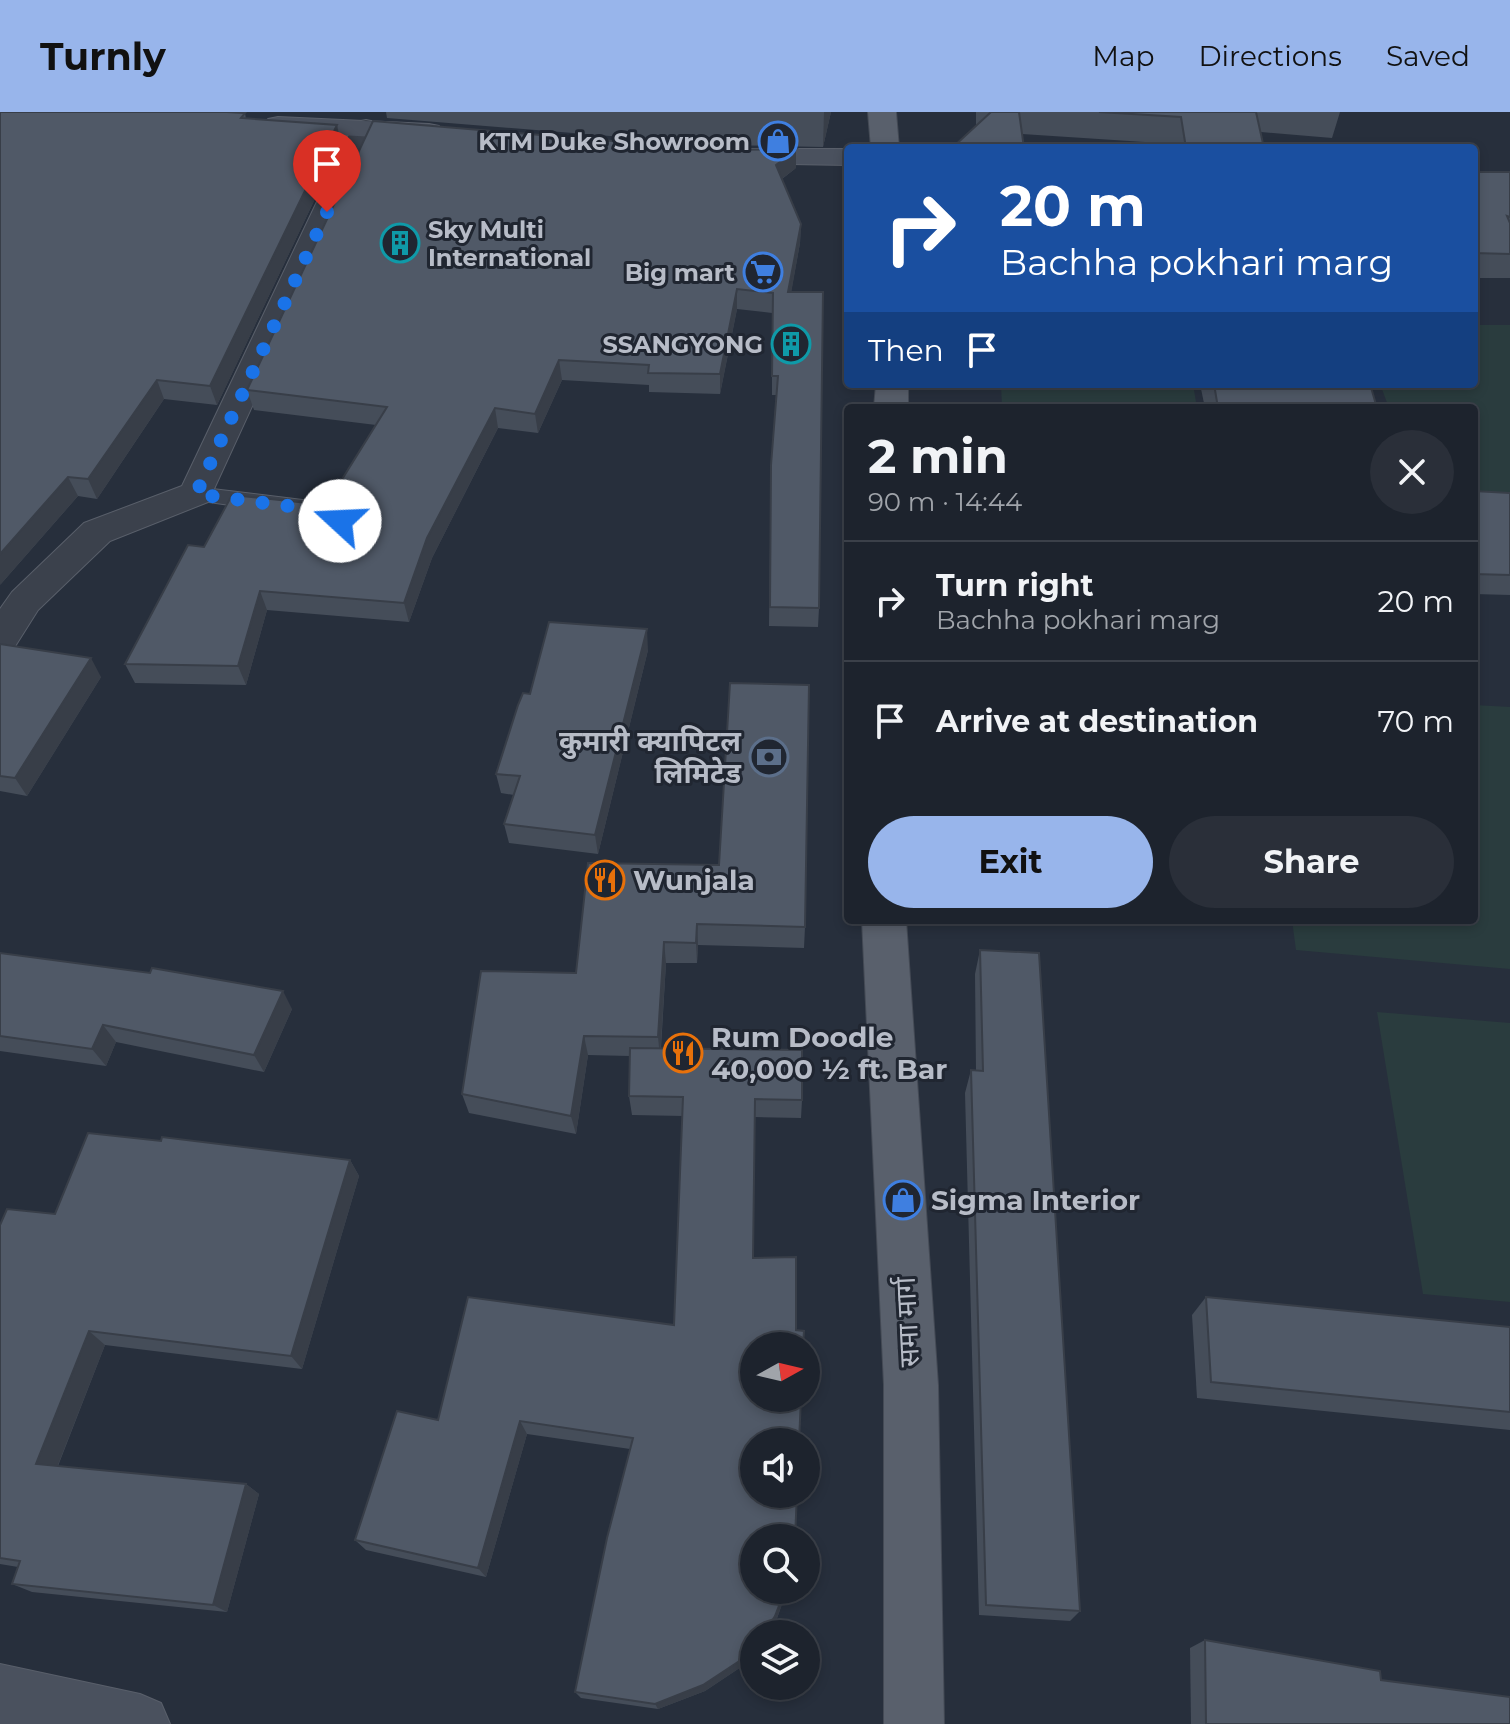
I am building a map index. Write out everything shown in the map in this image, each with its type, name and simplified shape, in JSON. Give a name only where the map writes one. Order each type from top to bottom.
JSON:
[{"type":"main road","points":[[882,112],[885,144]]},
{"type":"main road","points":[[255,124],[304,119],[366,128],[461,134]]},
{"type":"main road","points":[[713,157],[816,160],[844,157]]},
{"type":"main road","name":"समा मार्ग","points":[[884,924],[911,1385],[914,1724]]},
{"type":"main road","points":[[0,1694],[140,1724]]},
{"type":"street","points":[[0,638],[25,601],[97,532],[196,494],[366,128]]},
{"type":"lane","points":[[196,494],[327,511],[340,521],[326,559]]},
{"type":"shaded area","points":[[1478,325],[1510,325],[1510,494],[1478,493],[1478,404],[1388,404],[1382,388],[1478,388]]},
{"type":"shaded area","points":[[1001,388],[1194,388],[1196,404],[1002,404]]},
{"type":"shaded area","points":[[1478,705],[1510,707],[1510,969],[1296,950],[1293,924],[1478,924]]},
{"type":"shaded area","points":[[1377,1012],[1510,1023],[1510,1302],[1423,1294]]},
{"type":"building","points":[[0,112],[227,112],[245,113],[241,118],[337,125],[210,386],[157,380],[88,479],[68,477],[0,554]]},
{"type":"building","points":[[991,112],[1019,112],[1023,144],[956,144]]},
{"type":"building","points":[[1099,112],[1256,112],[1263,144],[1185,144],[1181,117]]},
{"type":"building","points":[[373,121],[721,150],[796,149],[776,165],[801,224],[788,292],[823,292],[819,608],[770,607],[771,465],[778,376],[772,376],[773,293],[737,289],[720,374],[648,373],[649,365],[559,360],[535,414],[495,408],[427,538],[404,603],[260,591],[238,666],[125,664],[188,545],[204,547],[232,495],[317,504],[305,541],[312,549],[330,547],[348,502],[336,489],[387,407],[247,390]]},
{"type":"building","points":[[1478,172],[1510,172],[1510,217],[1507,216],[1510,223],[1510,254],[1478,253]]},
{"type":"building","points":[[1215,388],[1371,388],[1376,404],[1217,404]]},
{"type":"building","points":[[1478,491],[1510,493],[1510,575],[1478,574]]},
{"type":"building","points":[[549,622],[647,629],[595,835],[504,824],[520,776],[496,774],[523,693],[530,694]]},
{"type":"building","points":[[0,644],[91,658],[15,778],[0,776]]},
{"type":"building","points":[[730,683],[809,685],[805,927],[697,924],[696,943],[664,942],[658,1037],[584,1036],[571,1116],[462,1094],[481,971],[576,973],[588,863],[719,865]]},
{"type":"building","points":[[980,950],[1039,953],[1080,1611],[986,1605],[971,1070],[983,1071]]},
{"type":"building","points":[[0,953],[150,973],[152,968],[283,991],[254,1055],[103,1025],[92,1049],[0,1036]]},
{"type":"building","points":[[630,1048],[802,1050],[802,1100],[755,1099],[753,1258],[796,1257],[796,1330],[804,1332],[740,1332],[740,1412],[800,1412],[800,1428],[740,1428],[740,1508],[796,1508],[796,1524],[740,1524],[740,1604],[780,1604],[773,1620],[740,1620],[740,1661],[703,1685],[655,1704],[575,1692],[607,1538],[633,1438],[520,1421],[478,1568],[355,1540],[397,1411],[438,1420],[468,1297],[674,1325],[683,1097],[629,1096]]},
{"type":"building","points":[[88,1133],[161,1141],[162,1137],[350,1160],[291,1356],[89,1331],[36,1464],[246,1484],[213,1605],[12,1584],[20,1561],[0,1558],[0,1225],[7,1209],[55,1214]]},
{"type":"building","points":[[1206,1297],[1510,1327],[1510,1412],[1211,1382]]},
{"type":"building","points":[[1205,1640],[1380,1671],[1381,1680],[1510,1697],[1510,1724],[1206,1724]]},
{"type":"place","name":"KTM Duke Showroom","points":[[778,141]]},
{"type":"place","name":"Sky Multi International","points":[[400,243]]},
{"type":"place","name":"Big mart","points":[[763,272]]},
{"type":"place","name":"SSANGYONG","points":[[791,344]]},
{"type":"place","name":"कुमारी क्यापिटल लिमिटेड","points":[[769,757]]},
{"type":"place","name":"Wunjala","points":[[605,880]]},
{"type":"place","name":"Rum Doodle 40,000 ½ ft. Bar","points":[[683,1053]]},
{"type":"place","name":"Sigma Interior","points":[[903,1200]]},
{"type":"route","points":[[327,212],[196,494],[327,511],[340,521]]}]
